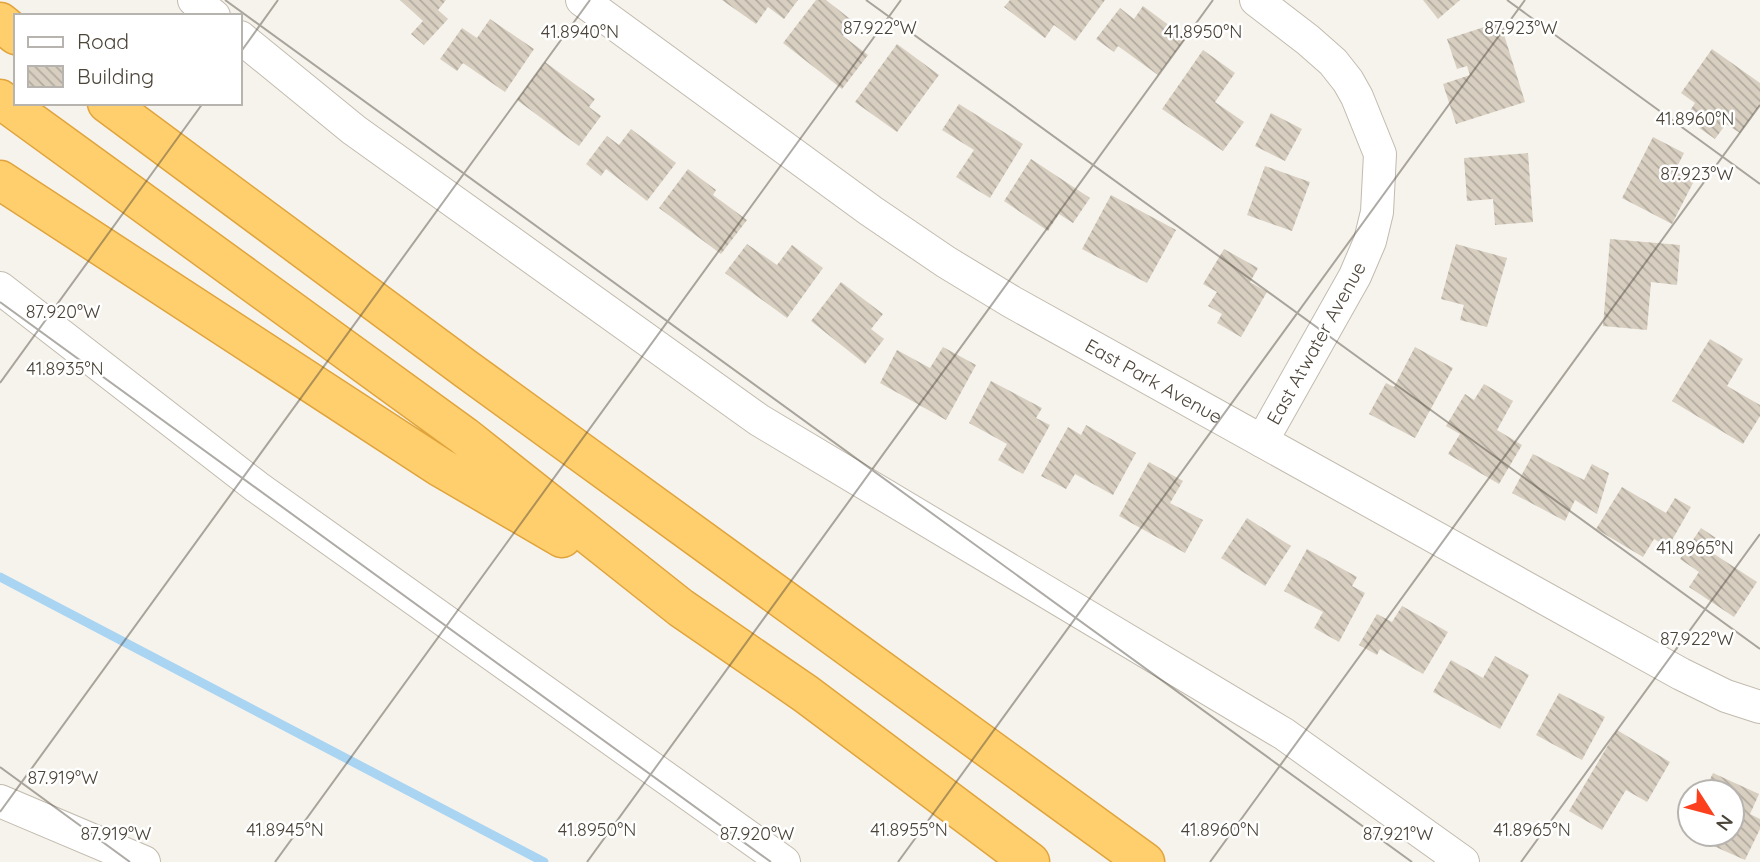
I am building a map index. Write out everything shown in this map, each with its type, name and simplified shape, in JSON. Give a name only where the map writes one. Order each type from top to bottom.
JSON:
[{"type":"highway","points":[[0,99],[464,436],[681,608],[806,694],[1030,862]]},
{"type":"highway","points":[[110,105],[466,369],[1145,862]]},
{"type":"highway","points":[[0,180],[440,467],[681,608]]},
{"type":"street","points":[[194,0],[212,14]]},
{"type":"street","name":"East Park Avenue","points":[[582,0],[871,211],[946,262],[1012,302],[1681,674],[1726,696],[1760,706]]},
{"type":"street","name":"East Atwater Avenue","points":[[1256,0],[1333,62],[1357,97],[1380,154],[1377,212],[1370,241],[1355,275],[1262,441]]},
{"type":"street","points":[[242,39],[354,130],[759,421],[1284,734],[1463,862]]},
{"type":"street","points":[[0,288],[257,487],[785,862]]},
{"type":"street","points":[[0,801],[144,862]]},
{"type":"building","points":[[400,0],[446,0],[438,10],[448,19],[424,45],[411,34],[423,21]]},
{"type":"building","points":[[722,0],[798,0],[784,19],[768,7],[756,24]]},
{"type":"building","points":[[816,0],[826,0],[854,22],[843,36],[868,55],[842,89],[783,43]]},
{"type":"building","points":[[1010,0],[1105,0],[1075,41],[1054,25],[1045,38],[1004,7]]},
{"type":"building","points":[[1423,0],[1460,0],[1438,19]]},
{"type":"building","points":[[1143,6],[1186,38],[1158,75],[1118,46],[1114,52],[1096,39],[1120,8],[1134,19]]},
{"type":"building","points":[[490,19],[534,49],[505,92],[463,63],[457,71],[440,59],[462,28],[477,38]]},
{"type":"building","points":[[1500,22],[1525,102],[1456,124],[1443,84],[1470,75],[1467,66],[1457,69],[1447,39]]},
{"type":"building","points":[[897,44],[939,75],[897,132],[855,102]]},
{"type":"building","points":[[1712,49],[1760,83],[1760,105],[1740,133],[1726,124],[1715,139],[1685,118],[1695,103],[1681,93]]},
{"type":"building","points":[[1203,50],[1235,73],[1215,102],[1244,122],[1223,151],[1162,109]]},
{"type":"building","points":[[545,62],[595,99],[589,107],[601,116],[579,146],[517,100]]},
{"type":"building","points":[[959,104],[1023,144],[990,198],[956,177],[974,150],[942,130]]},
{"type":"building","points":[[1271,113],[1302,129],[1285,161],[1255,146]]},
{"type":"building","points":[[631,129],[676,163],[647,201],[606,169],[601,176],[586,164],[607,136],[619,145]]},
{"type":"building","points":[[1653,137],[1684,153],[1675,171],[1694,181],[1672,224],[1622,198]]},
{"type":"building","points":[[1528,153],[1533,222],[1495,225],[1493,199],[1467,201],[1464,158]]},
{"type":"building","points":[[1031,159],[1090,198],[1073,223],[1059,214],[1048,231],[1004,201]]},
{"type":"building","points":[[1265,166],[1310,182],[1292,231],[1247,215]]},
{"type":"building","points":[[688,169],[716,190],[713,195],[747,220],[721,254],[659,208]]},
{"type":"building","points":[[1111,195],[1176,230],[1147,283],[1082,249]]},
{"type":"building","points":[[1610,239],[1680,245],[1677,285],[1651,282],[1647,330],[1603,326]]},
{"type":"building","points":[[747,244],[777,265],[792,245],[823,268],[787,318],[725,273]]},
{"type":"building","points":[[1456,244],[1507,258],[1487,327],[1460,320],[1464,305],[1441,299]]},
{"type":"building","points":[[1224,249],[1258,268],[1250,282],[1267,292],[1241,337],[1217,323],[1222,314],[1208,306],[1217,292],[1203,284]]},
{"type":"building","points":[[841,282],[883,314],[871,329],[884,339],[865,364],[811,321]]},
{"type":"building","points":[[1710,339],[1743,359],[1727,386],[1760,405],[1760,416],[1743,444],[1672,401]]},
{"type":"building","points":[[943,347],[976,365],[946,420],[880,383],[897,350],[930,368]]},
{"type":"building","points":[[1415,347],[1453,368],[1415,438],[1369,414],[1386,383],[1394,387]]},
{"type":"building","points":[[991,381],[1042,408],[1036,418],[1050,425],[1023,474],[998,460],[1007,444],[969,423]]},
{"type":"building","points":[[1484,384],[1513,401],[1497,430],[1522,445],[1499,484],[1448,454],[1460,434],[1446,426],[1465,394],[1474,400]]},
{"type":"building","points":[[1086,425],[1136,453],[1113,495],[1075,474],[1066,489],[1041,476],[1068,427],[1081,435]]},
{"type":"building","points":[[1533,454],[1584,480],[1592,464],[1609,473],[1597,514],[1575,500],[1565,521],[1512,493]]},
{"type":"building","points":[[1149,462],[1183,481],[1170,503],[1203,520],[1185,553],[1119,516]]},
{"type":"building","points":[[1622,487],[1666,513],[1675,498],[1691,507],[1668,547],[1654,539],[1643,557],[1596,529]]},
{"type":"building","points":[[1247,518],[1291,546],[1265,586],[1221,558]]},
{"type":"building","points":[[1701,528],[1716,538],[1708,550],[1757,582],[1734,617],[1689,587],[1699,572],[1680,559]]},
{"type":"building","points":[[1307,549],[1357,577],[1352,586],[1365,593],[1339,642],[1314,628],[1323,612],[1284,591]]},
{"type":"building","points":[[1402,606],[1448,632],[1423,674],[1380,649],[1377,655],[1359,645],[1377,614],[1392,622]]},
{"type":"building","points":[[1495,656],[1529,675],[1500,729],[1433,692],[1451,660],[1483,678]]},
{"type":"building","points":[[1559,693],[1605,717],[1582,760],[1536,735]]},
{"type":"building","points":[[1617,730],[1670,762],[1647,802],[1626,790],[1602,830],[1569,811]]},
{"type":"building","points":[[1713,773],[1724,778],[1711,778]]},
{"type":"building","points":[[1746,788],[1759,794],[1750,814],[1760,819],[1760,829],[1745,860],[1718,848],[1746,848]]},
{"type":"waterway","points":[[0,577],[544,862]]}]
